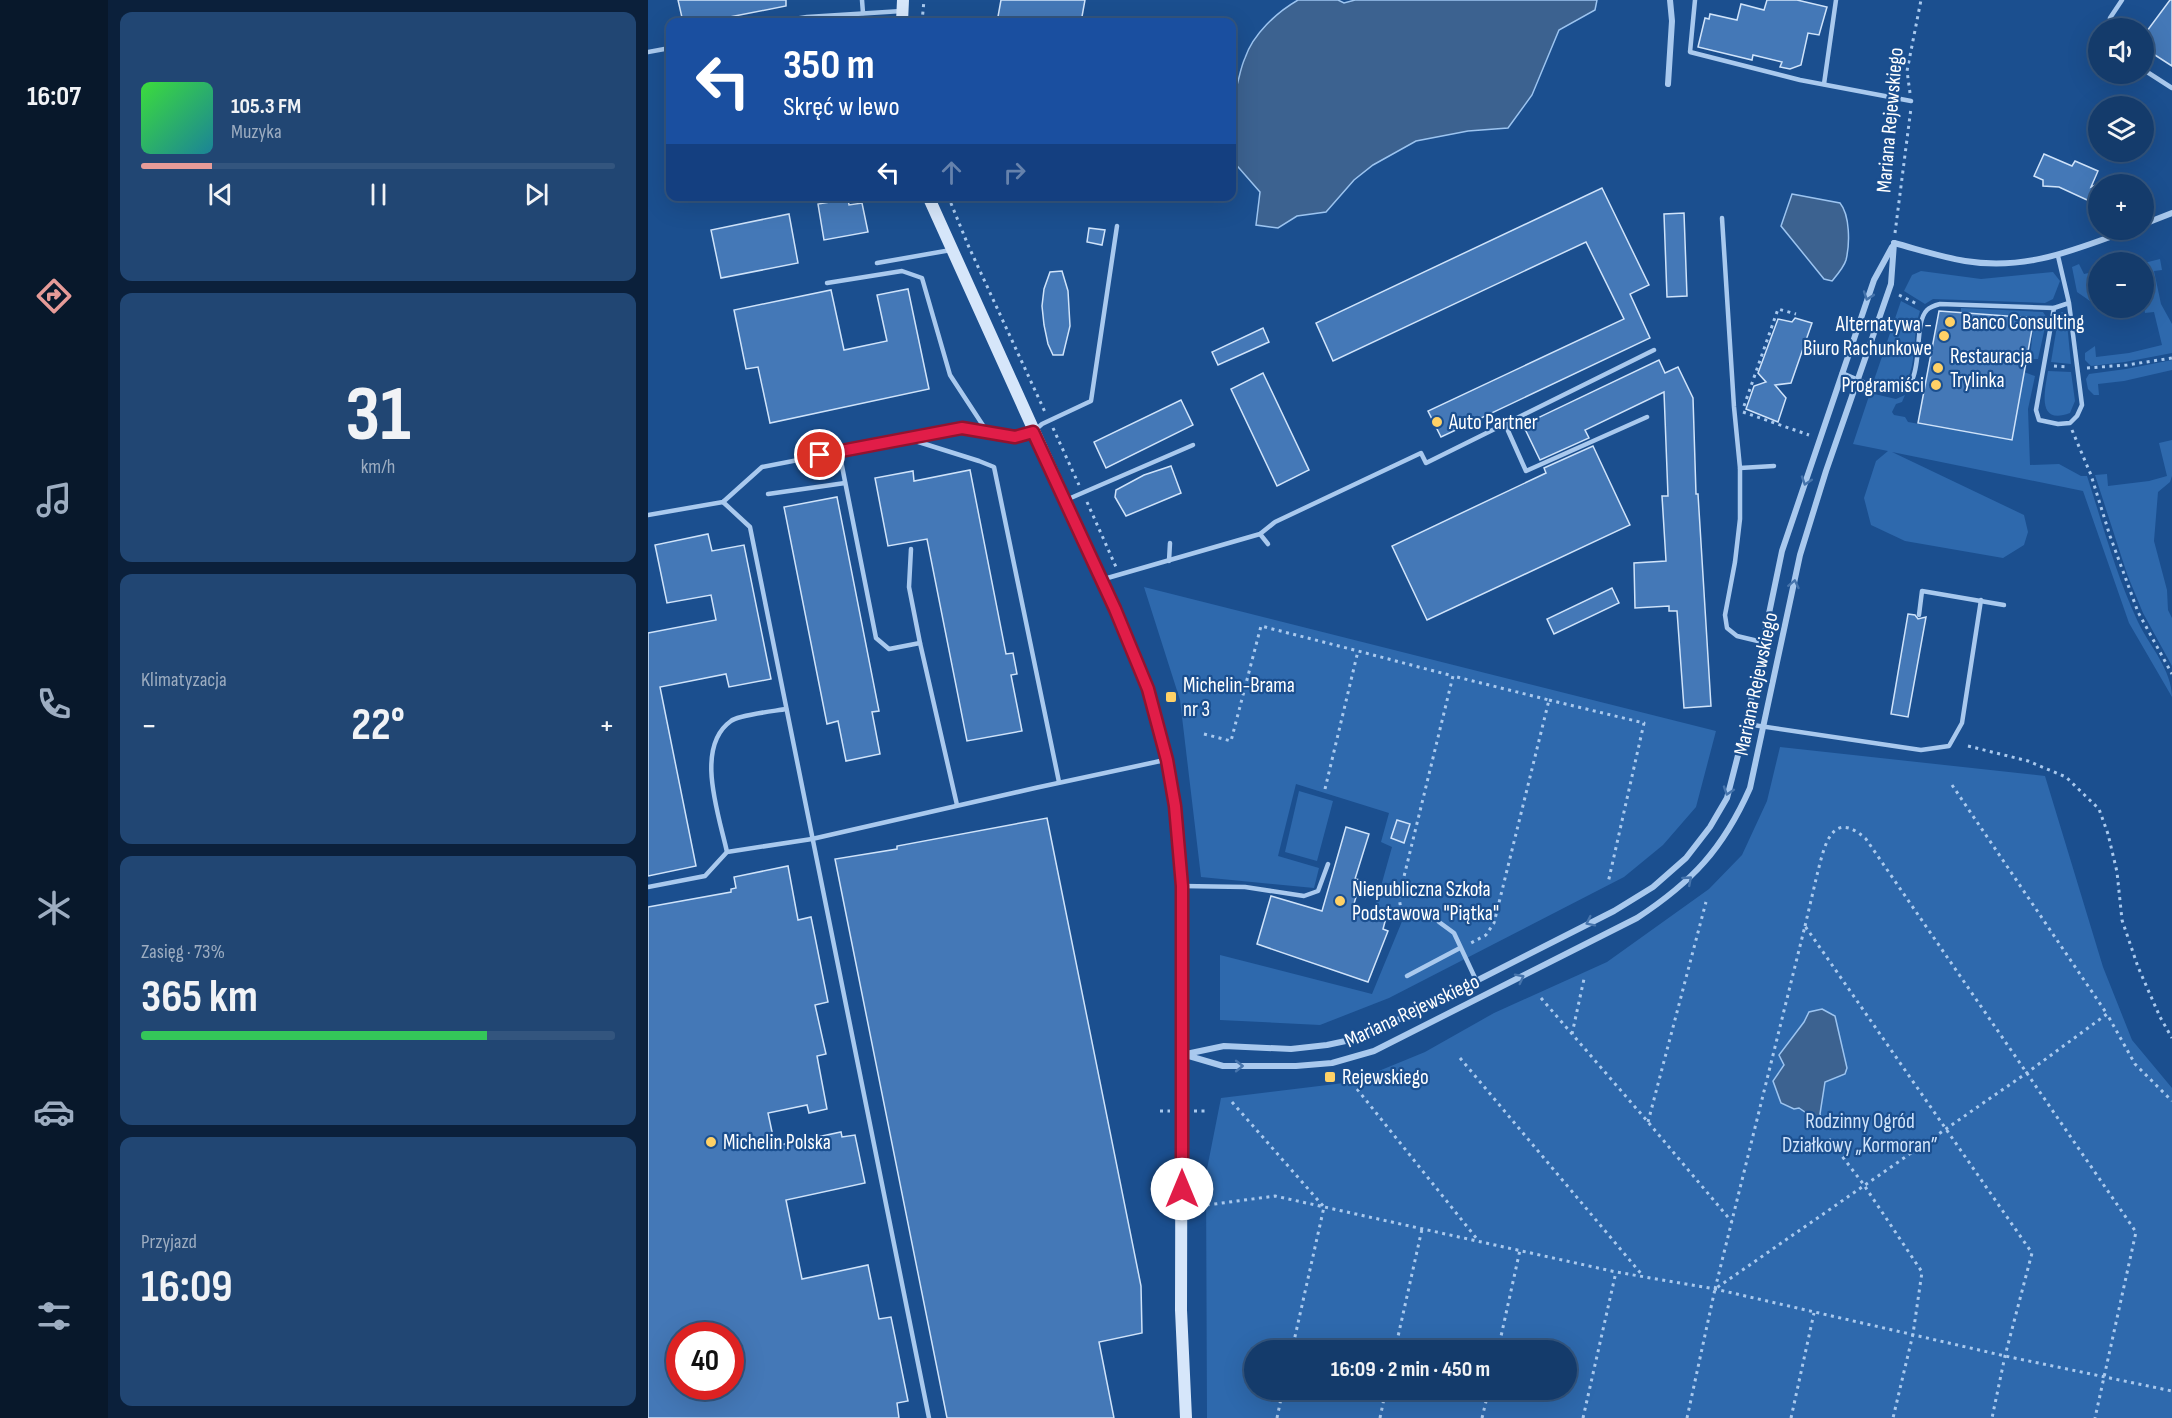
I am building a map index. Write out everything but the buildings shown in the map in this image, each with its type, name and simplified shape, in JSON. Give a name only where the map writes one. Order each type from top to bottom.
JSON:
[{"type":"street","points":[[1668,84],[1672,21],[1670,0]]},
{"type":"street","points":[[930,201],[1148,689],[1167,760],[1175,806],[1182,886],[1181,1310],[1186,1418]]},
{"type":"street","points":[[2154,220],[2172,213]]},
{"type":"street","points":[[1894,243],[1965,261],[2009,263],[2058,256],[2102,240]]},
{"type":"street","name":"Mariana Rejewskiego","points":[[1182,1054],[1224,1046],[1291,1049],[1326,1045],[1355,1038],[1413,1013],[1614,911],[1653,887],[1686,858],[1710,827],[1726,798],[1746,724],[1782,551],[1874,279],[1894,243]]},
{"type":"street","name":"Mariana Rejewskiego","points":[[1182,1054],[1223,1066],[1310,1066],[1348,1059],[1374,1051],[1637,918],[1665,900],[1700,869],[1722,841],[1750,788],[1800,555],[1826,471],[1891,284],[1894,243]]},
{"type":"lane","points":[[862,0],[863,13]]},
{"type":"lane","points":[[1695,0],[1690,52],[1824,84],[1911,101]]},
{"type":"lane","points":[[1824,84],[1836,0]]},
{"type":"lane","points":[[2110,18],[2122,0]]},
{"type":"lane","points":[[802,18],[902,11]]},
{"type":"lane","points":[[648,52],[666,49]]},
{"type":"lane","points":[[2154,76],[2172,88]]},
{"type":"lane","points":[[1722,218],[1740,468],[1740,519],[1725,615],[1727,628],[1737,636],[1762,642]]},
{"type":"lane","points":[[648,515],[723,502],[762,467],[962,428],[1015,437],[1033,432],[1042,424],[1091,401],[1117,226]]},
{"type":"lane","points":[[877,263],[951,250]]},
{"type":"lane","points":[[2054,308],[2036,410],[2039,420],[2058,424],[2070,423],[2077,416],[2082,405],[2069,303],[2058,256]]},
{"type":"lane","points":[[827,283],[902,271],[922,278],[950,375],[988,433]]},
{"type":"lane","points":[[1842,373],[1873,386],[1893,391],[1906,386],[1914,376],[1922,319],[1928,309],[1940,304],[2054,308],[2069,303]]},
{"type":"lane","points":[[1101,580],[1260,534],[1275,522],[1421,453],[1426,463],[1654,350]]},
{"type":"lane","points":[[1505,424],[1526,471],[1647,417]]},
{"type":"lane","points":[[906,438],[994,467],[1059,782]]},
{"type":"lane","points":[[1064,500],[1193,445]]},
{"type":"lane","points":[[839,451],[876,638],[889,649],[920,643]]},
{"type":"lane","points":[[1740,468],[1774,466]]},
{"type":"lane","points":[[768,494],[845,483]]},
{"type":"lane","points":[[723,502],[750,527],[929,1418]]},
{"type":"lane","points":[[1260,534],[1268,544]]},
{"type":"lane","points":[[1169,561],[1170,543]]},
{"type":"lane","points":[[911,549],[909,587],[957,805]]},
{"type":"lane","points":[[1918,615],[1922,591],[2004,604]]},
{"type":"lane","points":[[1746,724],[1921,750],[1949,746],[1962,723],[1981,600]]},
{"type":"lane","points":[[727,852],[710,772],[714,740],[732,720],[786,709]]},
{"type":"lane","points":[[648,886],[705,876],[727,852],[812,839],[1059,782],[1167,760]]},
{"type":"lane","points":[[1182,886],[1245,887],[1304,896],[1318,891],[1328,864]]},
{"type":"lane","points":[[1439,922],[1454,933],[1476,980]]},
{"type":"lane","points":[[1407,976],[1460,948]]},
{"type":"path","points":[[922,18],[924,0]]},
{"type":"path","name":"Mariana Rejewskiego","points":[[1894,243],[1911,101],[1907,71],[1921,0]]},
{"type":"path","points":[[950,201],[1043,408]]},
{"type":"path","points":[[1899,295],[1928,309]]},
{"type":"path","points":[[1736,427],[1778,309],[1796,314]]},
{"type":"path","points":[[2043,366],[2088,369],[2172,358]]},
{"type":"path","points":[[1742,412],[1809,435]]},
{"type":"path","points":[[2070,423],[2091,475],[2110,536],[2138,612],[2172,674]]},
{"type":"path","points":[[1054,432],[1080,488]]},
{"type":"path","points":[[1084,497],[1115,564]]},
{"type":"path","points":[[1204,734],[1231,741],[1261,626],[1644,723],[1608,883]]},
{"type":"path","points":[[1325,789],[1358,651]]},
{"type":"path","points":[[1439,922],[1401,910],[1399,897],[1452,676]]},
{"type":"path","points":[[1460,948],[1486,935],[1494,923],[1549,700]]},
{"type":"path","points":[[1968,746],[2028,760],[2066,777],[2099,809],[2117,872],[2122,920],[2138,967],[2172,1038]]},
{"type":"path","points":[[1952,785],[2107,1014],[2135,1064],[2172,1101]]},
{"type":"path","points":[[1687,1418],[1715,1289],[1825,842],[1837,829],[1847,827],[1857,831],[1866,839],[2136,1232],[2095,1418]]},
{"type":"path","points":[[1648,1122],[1706,902]]},
{"type":"path","points":[[1805,926],[2032,1253],[2005,1356],[1992,1418]]},
{"type":"path","points":[[1572,1034],[1584,979]]},
{"type":"path","points":[[1541,998],[1732,1222]]},
{"type":"path","points":[[1715,1289],[2028,1072],[2107,1014]]},
{"type":"path","points":[[1460,1058],[1644,1277]]},
{"type":"path","points":[[1357,1089],[1478,1240]]},
{"type":"path","points":[[1232,1102],[1324,1207]]},
{"type":"path","points":[[1830,1139],[1922,1272],[1913,1334],[1893,1418]]},
{"type":"path","points":[[1182,1208],[1275,1196],[1616,1272],[1715,1289],[2005,1356],[2172,1391]]},
{"type":"path","points":[[1294,1340],[1324,1207]]},
{"type":"path","points":[[1397,1340],[1422,1228]]},
{"type":"path","points":[[1500,1340],[1520,1250]]},
{"type":"path","points":[[1583,1418],[1616,1272]]},
{"type":"path","points":[[1791,1418],[1814,1313]]},
{"type":"path","points":[[1277,1418],[1281,1400]]},
{"type":"path","points":[[1380,1418],[1384,1400]]},
{"type":"path","points":[[1482,1418],[1486,1400]]},
{"type":"green space","points":[[2160,259],[2162,270],[2154,271],[2154,260]]},
{"type":"green space","points":[[2079,264],[2084,274],[2088,273],[2088,300],[2077,292],[2072,267]]},
{"type":"green space","points":[[1921,271],[1981,279],[2053,272],[2060,281],[2053,299],[2045,303],[1933,299],[1925,304],[1904,291],[1912,275]]},
{"type":"green space","points":[[2154,271],[2161,304],[2172,324],[2172,353],[2091,366],[2085,360],[2085,353],[2095,346],[2096,357],[2129,353],[2162,345],[2154,312]]},
{"type":"green space","points":[[1901,301],[1920,311],[1910,373],[1896,386],[1874,380]]},
{"type":"green space","points":[[1961,308],[2043,312],[2047,318],[2038,359],[2030,359],[2034,318],[1961,314]]},
{"type":"green space","points":[[2066,313],[2071,364],[2051,362],[2059,314]]},
{"type":"green space","points":[[2172,360],[2172,370],[2124,381],[2098,384],[2099,395],[2094,395],[2088,389],[2086,379],[2089,374]]},
{"type":"green space","points":[[2048,371],[2071,372],[2075,401],[2070,413],[2059,416],[2052,415],[2047,410],[2045,396]]},
{"type":"green space","points":[[2024,372],[2035,376],[2028,409],[2030,465],[2059,464],[2081,476],[2087,476],[2123,586],[2138,622],[2164,667],[2172,697],[2129,623],[2083,491],[1892,452],[2024,515],[2028,532],[2024,545],[2003,558],[1905,541],[1871,525],[1864,498],[1876,461],[1888,451],[1853,444],[1870,393],[1896,399],[1905,395],[1902,402],[1896,404],[1892,412],[1894,415],[1905,417],[1908,422],[2012,440]]},
{"type":"green space","points":[[2172,440],[2172,476],[2170,482],[2158,492],[2154,541],[2167,590],[2168,610],[2172,618],[2172,666],[2143,613],[2127,574],[2095,475],[2107,474],[2108,486],[2149,481],[2167,476],[2159,443]]},
{"type":"green space","points":[[1144,587],[1716,731],[1696,807],[1663,845],[1624,877],[1389,998],[1320,1025],[1220,1020],[1220,955],[1372,994],[1403,919],[1380,911],[1376,904],[1392,847],[1381,842],[1389,813],[1296,784],[1278,856],[1319,868],[1314,888],[1201,877],[1180,700]]},
{"type":"green space","name":"Rodzinny Ogród Działkowy „Kormoran”","points":[[1780,747],[2045,776],[2103,967],[2132,1040],[2172,1088],[2172,1418],[1207,1418],[1206,1174],[1221,1098],[1352,1082],[1425,1052],[1494,1013],[1607,962],[1709,889],[1742,855],[1767,801]]},
{"type":"green space","points":[[1299,791],[1333,801],[1317,861],[1285,852]]},
{"type":"shaded area","points":[[1298,0],[1338,0],[1344,3],[1355,0],[1597,0],[1595,10],[1559,30],[1532,95],[1508,128],[1468,131],[1416,141],[1373,165],[1354,180],[1326,212],[1297,216],[1278,228],[1256,225],[1260,192],[1236,165],[1236,88],[1243,63],[1254,40],[1282,11]]},
{"type":"shaded area","points":[[1792,194],[1840,203],[1843,208],[1848,230],[1846,260],[1832,281],[1824,279],[1781,226]]},
{"type":"shaded area","points":[[1822,1009],[1835,1016],[1847,1068],[1845,1074],[1825,1082],[1820,1114],[1824,1125],[1799,1108],[1794,1109],[1781,1103],[1773,1081],[1784,1065],[1779,1055],[1809,1012]]},
{"type":"place","name":"Banco Consulting","points":[[1950,322]]},
{"type":"place","name":"Alternatywa - Biuro Rachunkowe","points":[[1944,336]]},
{"type":"place","name":"Restauracja Trylinka","points":[[1938,368]]},
{"type":"place","name":"Programiści","points":[[1936,385]]},
{"type":"place","name":"Auto Partner","points":[[1437,422]]},
{"type":"place","name":"Michelin-Brama nr 3","points":[[1171,697]]},
{"type":"place","name":"Niepubliczna Szkoła Podstawowa \"Piątka\"","points":[[1340,901]]},
{"type":"place","name":"Rejewskiego","points":[[1330,1077]]},
{"type":"place","name":"Michelin Polska","points":[[711,1142]]},
{"type":"route","points":[[820,455],[962,428],[1015,437],[1033,432],[1115,609],[1148,689],[1167,760],[1175,806],[1182,886],[1182,1189]]}]
